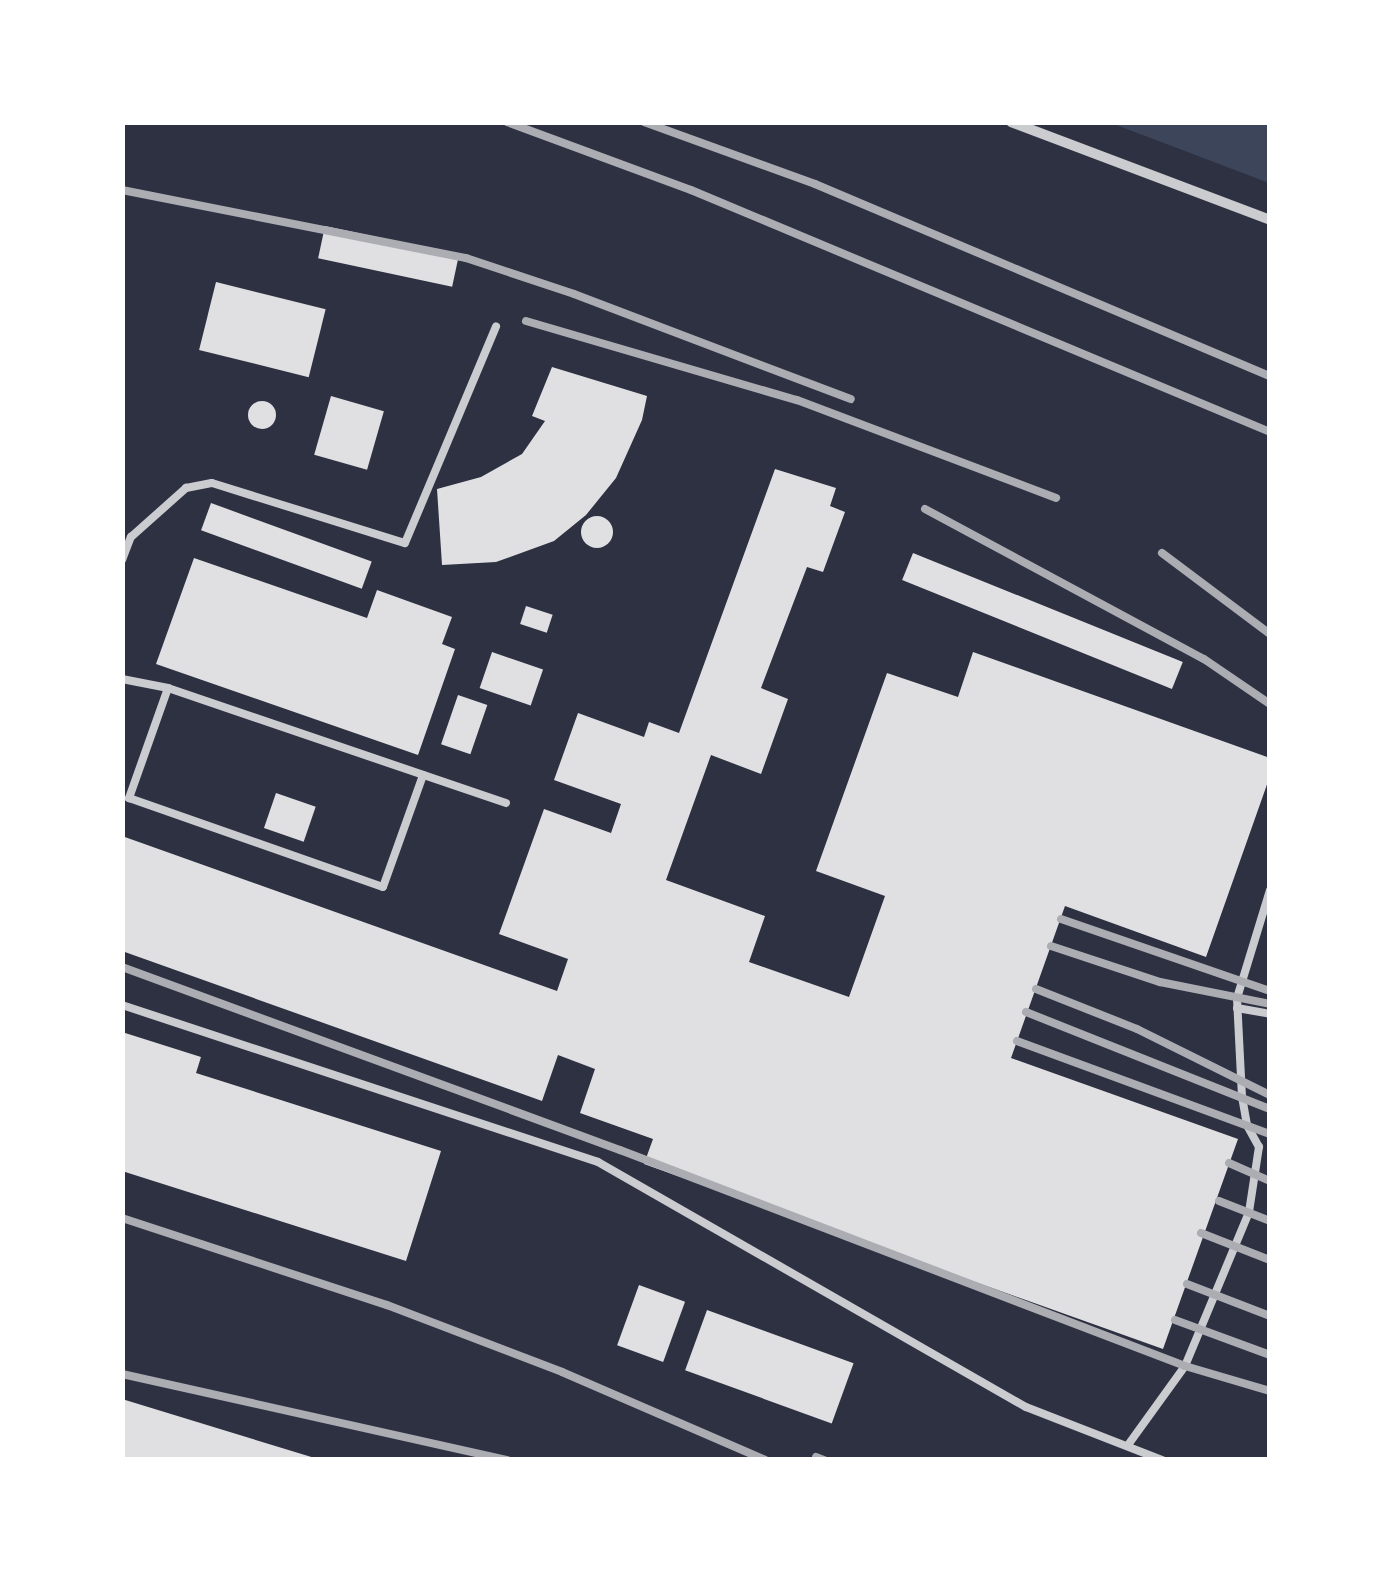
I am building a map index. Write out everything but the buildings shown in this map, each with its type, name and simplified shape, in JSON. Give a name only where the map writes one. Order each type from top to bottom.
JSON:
[{"type":"street","points":[[1011,122],[1270,220]]},
{"type":"lane","points":[[122,560],[127,536],[186,488],[212,483],[405,543],[496,326]]},
{"type":"lane","points":[[122,680],[168,688],[506,803]]},
{"type":"lane","points":[[168,688],[129,798],[383,887],[423,775]]},
{"type":"lane","points":[[1270,890],[1240,982],[1237,1008],[1247,1125],[1260,1147],[1270,1152]]},
{"type":"lane","points":[[122,1005],[598,1162],[1026,1406],[1162,1460]]},
{"type":"lane","points":[[1237,1008],[1270,1014]]},
{"type":"lane","points":[[1128,1445],[1186,1366],[1202,1330],[1250,1212],[1260,1147]]},
{"type":"shaded area","points":[[1111,123],[1269,123],[1269,183]]},
{"type":"railway","points":[[507,122],[691,190],[1270,432]]},
{"type":"railway","points":[[644,122],[815,184],[1270,376]]},
{"type":"railway","points":[[122,190],[466,258],[574,294],[851,399]]},
{"type":"railway","points":[[526,321],[797,400],[1056,498]]},
{"type":"railway","points":[[925,509],[1204,659],[1270,704]]},
{"type":"railway","points":[[1162,553],[1270,634]]},
{"type":"railway","points":[[1061,919],[1270,991]]},
{"type":"railway","points":[[1051,946],[1160,982],[1270,1004]]},
{"type":"railway","points":[[122,967],[620,1150],[1185,1366],[1270,1391]]},
{"type":"railway","points":[[1036,989],[1137,1029],[1270,1095]]},
{"type":"railway","points":[[1026,1012],[1270,1109]]},
{"type":"railway","points":[[1017,1041],[1270,1134]]},
{"type":"railway","points":[[1229,1163],[1270,1181]]},
{"type":"railway","points":[[1219,1201],[1270,1221]]},
{"type":"railway","points":[[122,1218],[387,1305],[562,1372],[765,1460]]},
{"type":"railway","points":[[1201,1233],[1270,1260]]},
{"type":"railway","points":[[1187,1284],[1270,1316]]},
{"type":"railway","points":[[1175,1320],[1270,1355]]},
{"type":"railway","points":[[122,1374],[508,1460]]},
{"type":"railway","points":[[816,1457],[824,1460]]}]
